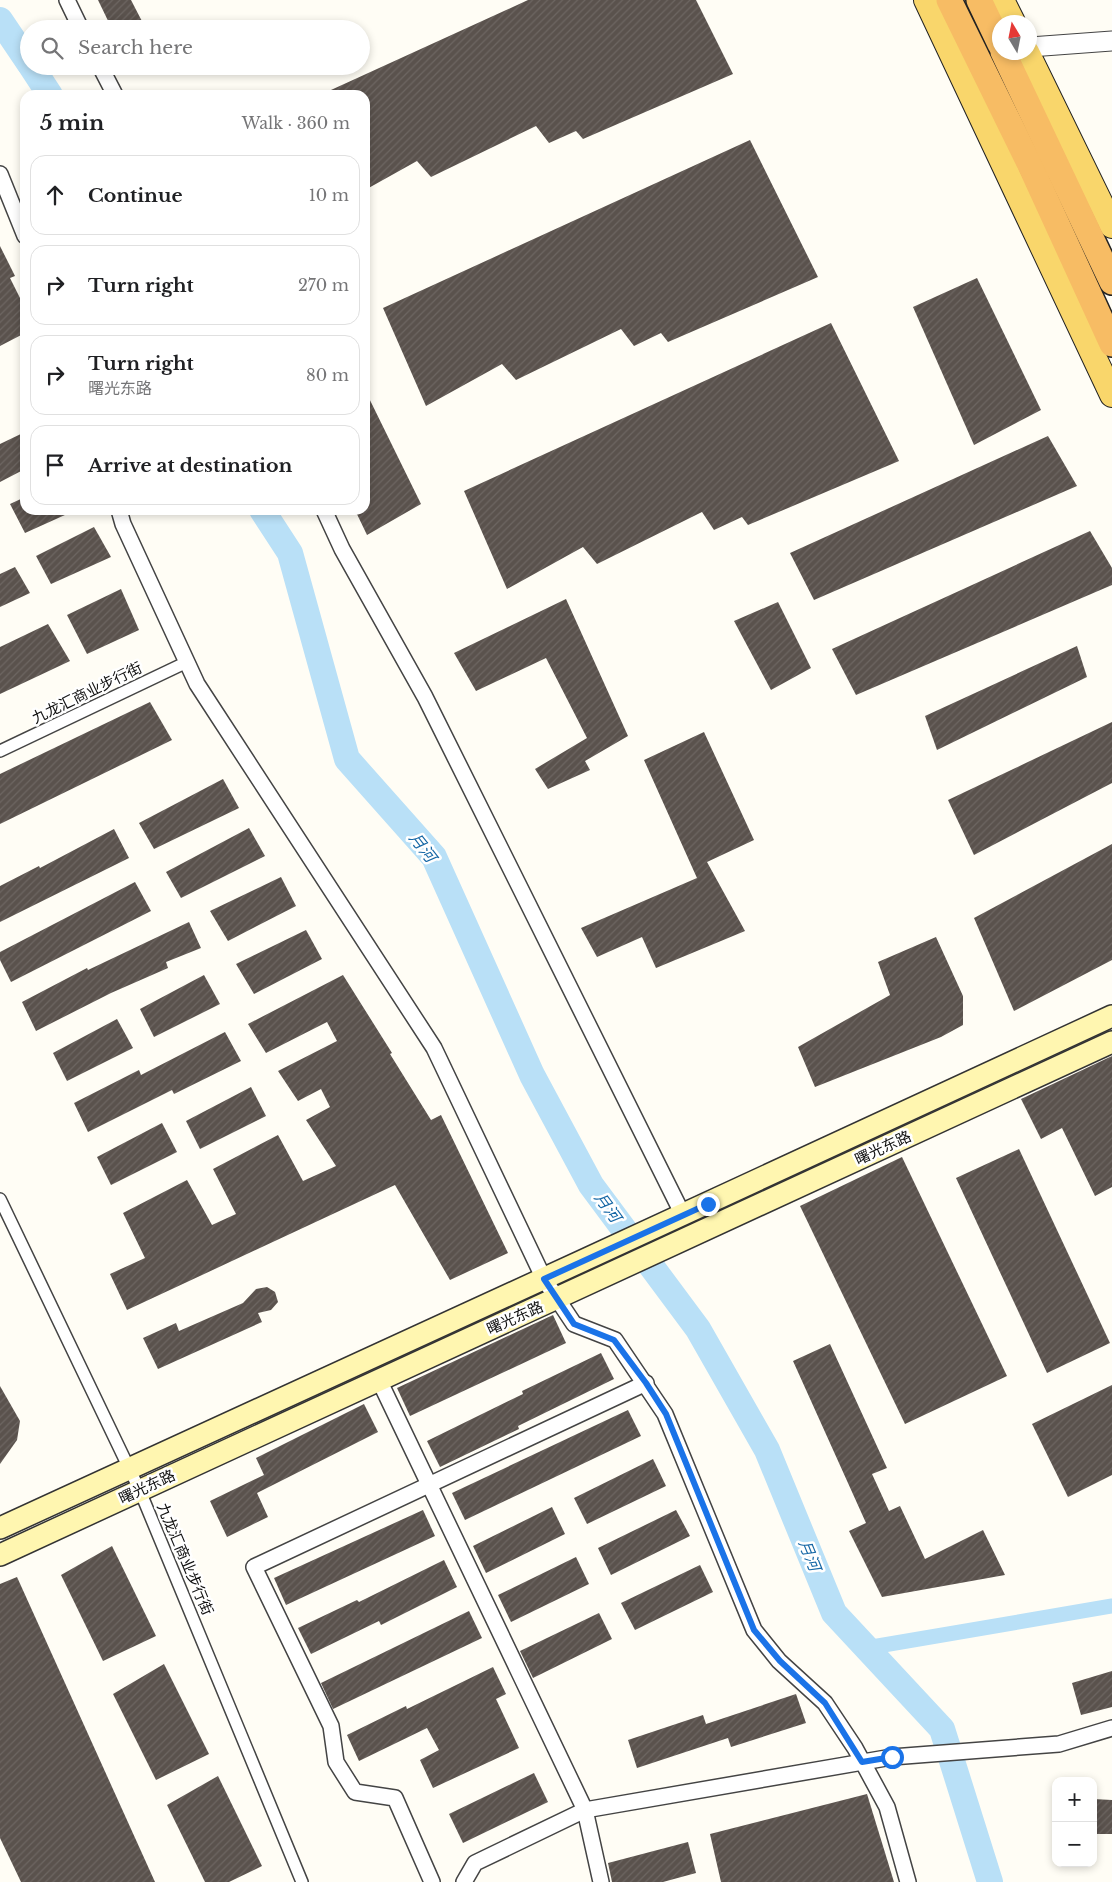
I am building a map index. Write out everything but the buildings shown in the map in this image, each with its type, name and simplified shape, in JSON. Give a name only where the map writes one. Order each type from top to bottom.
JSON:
[{"type":"highway","points":[[949,0],[1030,164],[1112,344]]},
{"type":"highway","points":[[979,0],[992,27]]},
{"type":"highway","points":[[1007,60],[1112,282]]},
{"type":"main road","points":[[926,0],[1112,395]]},
{"type":"main road","points":[[1002,0],[1010,15]]},
{"type":"main road","points":[[1031,60],[1112,226]]},
{"type":"main road","name":"曙光东路","points":[[0,1528],[1112,1016]]},
{"type":"main road","name":"曙光东路","points":[[0,1556],[1112,1042]]},
{"type":"street","points":[[67,0],[77,20]]},
{"type":"street","points":[[1037,46],[1112,41]]},
{"type":"street","points":[[105,75],[112,90]]},
{"type":"street","points":[[0,174],[20,224]]},
{"type":"street","points":[[120,515],[197,684],[434,1048],[544,1279],[574,1324],[614,1340],[666,1414],[754,1630],[780,1661],[825,1703],[862,1762],[886,1807],[908,1882]]},
{"type":"street","points":[[326,515],[342,549],[425,697],[683,1215]]},
{"type":"street","name":"九龙汇商业步行街","points":[[0,751],[187,662]]},
{"type":"street","name":"九龙汇商业步行街","points":[[0,1199],[140,1490],[302,1882]]},
{"type":"street","points":[[378,1380],[585,1810],[601,1882]]},
{"type":"street","points":[[432,1882],[396,1798],[355,1792],[336,1762],[331,1726],[254,1567],[646,1383]]},
{"type":"street","points":[[464,1882],[475,1863],[585,1810],[892,1757],[1059,1744],[1112,1728]]},
{"type":"waterway","name":"月河","points":[[0,20],[20,50]]},
{"type":"waterway","name":"月河","points":[[37,75],[47,90]]},
{"type":"waterway","name":"月河","points":[[265,515],[290,553],[347,759],[434,857],[532,1075],[591,1185],[698,1329],[767,1450],[834,1613],[942,1729],[990,1882]]},
{"type":"waterway","points":[[866,1648],[1112,1606]]},
{"type":"route","points":[[708,1204],[544,1279],[574,1324],[614,1340],[666,1414],[754,1630],[780,1661],[825,1703],[855,1748],[862,1762],[892,1757]]}]
